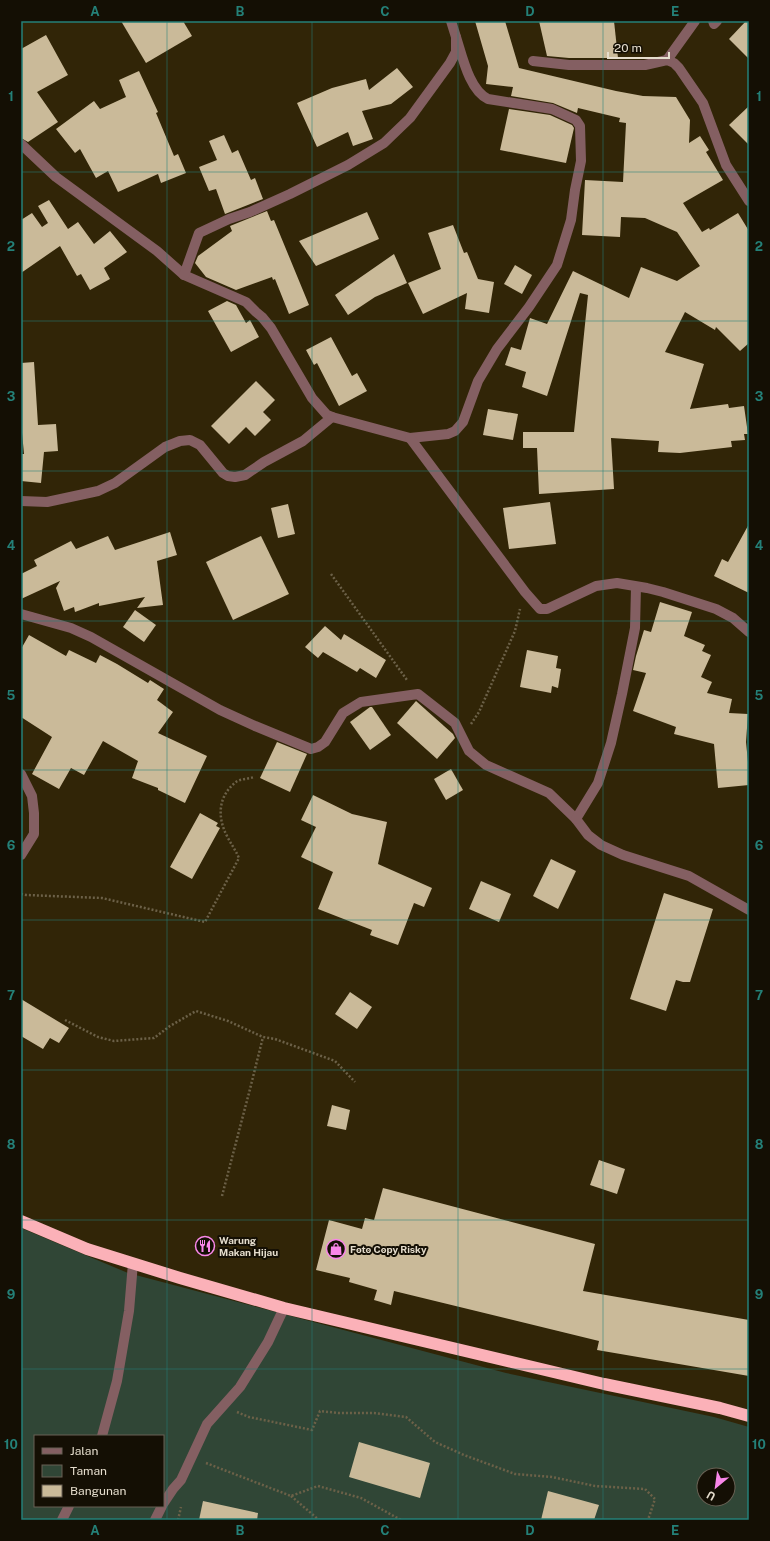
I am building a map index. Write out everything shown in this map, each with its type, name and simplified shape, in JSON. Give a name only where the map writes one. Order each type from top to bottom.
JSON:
[{"type":"highway","points":[[21,1220],[87,1248],[180,1278],[284,1308],[596,1383],[720,1408],[749,1416]]},
{"type":"street","points":[[21,144],[56,177],[157,250],[184,275],[246,302],[262,317],[282,344],[312,398],[327,415],[410,438],[448,434],[455,431],[463,422],[478,381],[497,350],[529,307],[557,265],[571,220],[581,161],[580,126],[576,120],[552,109],[488,99],[484,97],[475,86],[466,67],[451,21]]},
{"type":"street","points":[[667,60],[695,21]]},
{"type":"street","points":[[713,21],[714,24],[717,21]]},
{"type":"street","points":[[184,275],[199,234],[229,218],[250,212],[348,166],[393,136],[410,118],[450,63],[456,52],[456,37]]},
{"type":"street","points":[[533,61],[569,65],[645,65],[667,60],[674,63],[703,103],[726,165],[749,201]]},
{"type":"street","points":[[21,502],[47,502],[98,491],[115,483],[165,447],[180,441],[190,440],[200,445],[223,473],[228,476],[235,477],[245,475],[264,462],[303,441],[332,417]]},
{"type":"street","points":[[410,438],[525,592],[540,609],[547,609],[596,586],[617,583],[647,588],[716,609],[733,618],[749,632]]},
{"type":"street","points":[[576,819],[598,783],[611,743],[635,628],[636,587]]},
{"type":"street","points":[[21,614],[71,628],[91,636],[139,665],[220,710],[305,748],[310,749],[318,747],[326,742],[344,713],[361,702],[418,694],[455,723],[469,750],[486,766],[549,793],[576,819],[588,835],[601,845],[623,855],[689,876],[749,910]]},
{"type":"street","points":[[21,774],[32,796],[34,834],[21,855]]},
{"type":"street","points":[[102,1435],[118,1373],[129,1311],[133,1263]]},
{"type":"street","points":[[164,1502],[181,1480],[207,1424],[240,1387],[268,1342],[284,1308]]},
{"type":"street","points":[[62,1520],[68,1507]]},
{"type":"street","points":[[155,1520],[161,1507]]},
{"type":"path","points":[[331,574],[418,694]]},
{"type":"path","points":[[462,738],[479,712],[515,630],[525,592]]},
{"type":"path","points":[[21,894],[102,898],[205,922],[238,858],[234,847],[226,836],[220,814],[224,794],[236,781],[254,777]]},
{"type":"path","points":[[65,1020],[98,1037],[114,1041],[154,1038],[170,1026],[196,1011],[228,1021],[263,1037],[275,1039],[335,1061],[355,1082]]},
{"type":"path","points":[[222,1196],[263,1037]]},
{"type":"path","points":[[222,1406],[249,1417],[312,1430],[320,1411],[338,1413],[374,1413],[406,1417],[435,1442],[464,1456],[515,1474],[552,1477],[595,1486],[644,1489],[655,1499],[648,1520]]},
{"type":"path","points":[[192,1457],[291,1496],[319,1520]]},
{"type":"path","points":[[291,1496],[318,1486],[361,1498],[400,1520]]},
{"type":"green space","points":[[21,1228],[128,1273],[506,1373],[714,1417],[749,1427],[749,1520],[21,1520]]},
{"type":"building","points":[[121,21],[183,21],[192,36],[146,63]]},
{"type":"building","points":[[475,21],[505,21],[519,68],[643,96],[676,97],[690,120],[689,143],[700,136],[709,150],[706,152],[723,180],[683,203],[702,232],[709,228],[710,230],[738,213],[749,231],[749,343],[740,351],[716,327],[715,330],[685,312],[665,352],[704,364],[690,409],[728,404],[729,408],[744,406],[748,434],[744,434],[745,440],[731,441],[732,447],[680,453],[658,452],[659,441],[611,438],[614,489],[539,494],[537,448],[523,448],[523,432],[574,432],[588,295],[580,293],[547,396],[522,387],[526,372],[505,365],[511,347],[521,350],[530,318],[547,324],[573,271],[629,298],[641,267],[677,281],[700,266],[677,232],[645,218],[621,217],[620,237],[582,235],[585,180],[623,182],[626,123],[619,122],[620,118],[578,108],[577,113],[553,103],[511,96],[513,87],[486,84],[488,66]]},
{"type":"building","points":[[539,21],[614,21],[618,58],[569,58],[547,56]]},
{"type":"building","points":[[746,21],[749,21],[749,59],[729,39]]},
{"type":"building","points":[[46,35],[68,75],[37,92],[58,122],[28,142],[21,138],[21,49]]},
{"type":"building","points":[[397,68],[413,87],[391,104],[362,111],[373,139],[353,146],[348,132],[317,147],[297,103],[332,88],[366,79],[369,90]]},
{"type":"building","points":[[139,71],[158,112],[156,113],[174,156],[178,154],[186,173],[161,183],[158,174],[118,192],[108,171],[96,178],[80,149],[75,153],[56,129],[94,101],[100,109],[126,97],[119,80]]},
{"type":"building","points":[[749,106],[749,145],[729,125]]},
{"type":"building","points":[[509,109],[550,115],[572,125],[574,128],[566,163],[500,150]]},
{"type":"building","points":[[224,135],[232,153],[238,150],[251,180],[255,178],[263,199],[225,214],[216,189],[209,191],[199,167],[217,160],[209,141]]},
{"type":"building","points":[[49,200],[68,229],[78,222],[94,244],[110,231],[127,252],[104,268],[110,279],[90,290],[81,274],[77,276],[60,246],[21,273],[21,220],[32,213],[42,227],[48,223],[38,206]]},
{"type":"building","points":[[267,211],[271,221],[274,220],[309,305],[289,314],[275,279],[273,280],[272,277],[236,290],[206,277],[195,263],[198,256],[232,231],[230,226]]},
{"type":"building","points":[[367,212],[379,239],[316,266],[299,241]]},
{"type":"building","points":[[453,225],[464,253],[467,252],[478,279],[494,282],[489,313],[465,309],[467,293],[423,314],[408,283],[441,269],[428,233]]},
{"type":"building","points":[[394,254],[407,283],[375,297],[348,315],[335,295]]},
{"type":"building","points":[[515,265],[532,275],[522,294],[504,284]]},
{"type":"building","points":[[227,301],[236,305],[246,323],[250,320],[259,337],[231,352],[208,311]]},
{"type":"building","points":[[331,337],[352,376],[357,373],[367,391],[339,406],[317,363],[314,365],[306,350]]},
{"type":"building","points":[[34,362],[38,425],[56,424],[58,451],[44,452],[41,483],[21,481],[21,454],[24,454],[21,422],[21,363]]},
{"type":"building","points":[[256,381],[275,400],[263,412],[271,420],[255,436],[246,427],[229,444],[211,426]]},
{"type":"building","points":[[488,409],[518,414],[513,440],[483,435]]},
{"type":"building","points":[[550,502],[556,544],[509,549],[503,508]]},
{"type":"building","points":[[288,504],[295,534],[278,538],[271,508]]},
{"type":"building","points":[[749,524],[749,593],[714,576],[722,559],[728,562]]},
{"type":"building","points":[[170,532],[177,555],[157,561],[163,605],[137,608],[145,597],[99,606],[99,603],[75,612],[74,607],[64,611],[56,588],[60,581],[21,599],[21,574],[37,566],[34,560],[71,541],[76,549],[108,536],[115,550]]},
{"type":"building","points":[[261,536],[289,594],[233,620],[206,562]]},
{"type":"building","points":[[660,602],[692,612],[684,636],[705,645],[702,651],[711,655],[701,677],[712,682],[707,693],[732,699],[729,713],[748,714],[746,742],[749,762],[749,785],[718,788],[714,744],[674,734],[676,727],[633,711],[646,673],[633,670],[636,656],[644,630],[651,632]]},
{"type":"building","points":[[135,610],[156,625],[144,642],[123,627]]},
{"type":"building","points":[[325,626],[341,640],[344,634],[386,660],[376,678],[360,668],[357,672],[323,652],[318,658],[305,647]]},
{"type":"building","points":[[29,635],[66,656],[69,650],[96,663],[100,655],[148,683],[150,680],[164,689],[157,700],[173,712],[158,733],[207,756],[185,803],[158,790],[158,788],[132,778],[138,761],[103,741],[84,775],[71,768],[59,789],[32,774],[52,737],[21,717],[21,649]]},
{"type":"building","points":[[527,650],[558,656],[556,668],[561,669],[558,688],[552,686],[551,693],[520,687]]},
{"type":"building","points":[[416,701],[453,734],[455,738],[437,759],[397,723]]},
{"type":"building","points":[[372,707],[391,735],[370,750],[350,722]]},
{"type":"building","points":[[277,742],[307,754],[290,792],[260,778]]},
{"type":"building","points":[[451,769],[463,790],[446,800],[434,779]]},
{"type":"building","points":[[313,795],[352,814],[387,822],[378,864],[432,888],[424,907],[414,903],[398,945],[370,935],[372,930],[318,909],[333,872],[301,857],[316,827],[301,820]]},
{"type":"building","points":[[200,813],[218,823],[216,826],[220,828],[192,879],[170,867]]},
{"type":"building","points":[[551,859],[576,871],[558,909],[533,896]]},
{"type":"building","points":[[481,881],[511,894],[499,922],[469,909]]},
{"type":"building","points":[[664,893],[713,909],[690,982],[676,980],[666,1011],[630,999]]},
{"type":"building","points":[[350,992],[372,1007],[357,1029],[335,1014]]},
{"type":"building","points":[[21,999],[69,1028],[59,1043],[50,1038],[43,1049],[21,1036]]},
{"type":"building","points":[[332,1105],[350,1110],[346,1130],[327,1126]]},
{"type":"building","points":[[599,1160],[625,1169],[617,1194],[590,1185]]},
{"type":"building","points":[[383,1188],[595,1244],[583,1291],[749,1320],[749,1376],[597,1350],[599,1341],[394,1291],[391,1305],[374,1300],[377,1290],[349,1282],[350,1278],[316,1270],[329,1220],[362,1229],[365,1218],[374,1220]]},
{"type":"building","points":[[359,1442],[430,1463],[420,1498],[349,1477]]},
{"type":"building","points":[[548,1491],[599,1505],[594,1520],[541,1520]]},
{"type":"building","points":[[203,1501],[258,1513],[257,1520],[199,1520]]},
{"type":"place","name":"Warung Makan Hijau","points":[[205,1246]]},
{"type":"place","name":"Foto Copy Risky","points":[[336,1249]]}]
